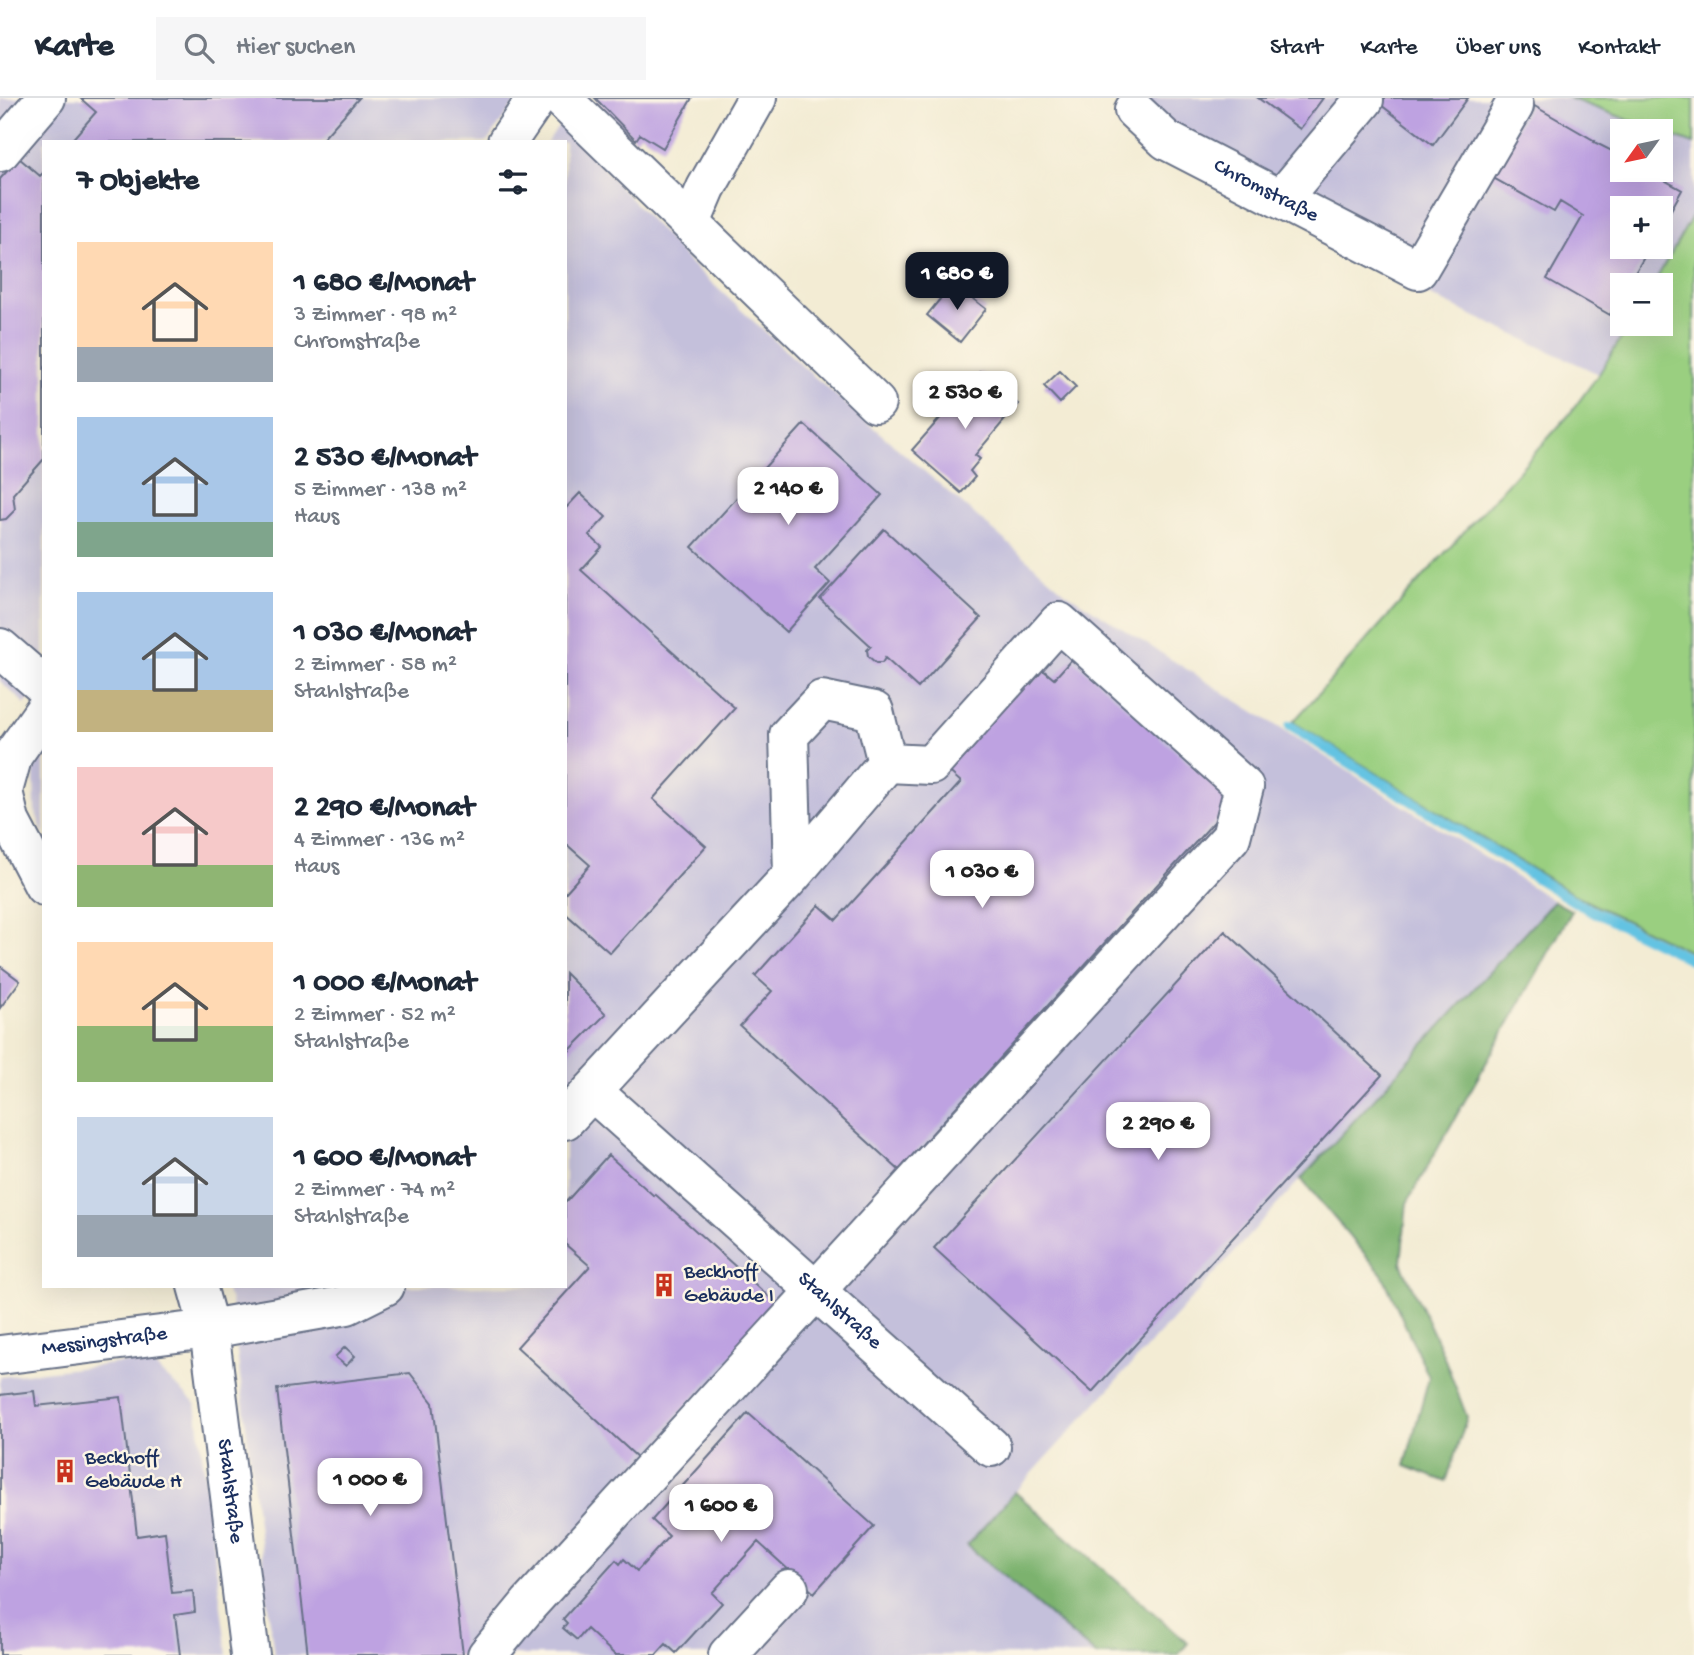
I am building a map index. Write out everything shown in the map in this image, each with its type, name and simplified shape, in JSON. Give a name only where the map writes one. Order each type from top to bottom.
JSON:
[{"type":"street","points":[[0,152],[46,98]]},
{"type":"street","points":[[508,140],[537,98]]},
{"type":"street","points":[[561,98],[876,402]]},
{"type":"street","points":[[691,223],[706,188],[757,98]]},
{"type":"street","points":[[1282,198],[1364,100]]},
{"type":"street","name":"Chromstraße","points":[[1129,102],[1166,140],[1418,270],[1514,106]]},
{"type":"street","points":[[487,1655],[529,1604],[1231,837],[1244,787],[1059,622],[931,765],[887,763]]},
{"type":"street","points":[[0,648],[42,684]]},
{"type":"street","points":[[793,874],[789,734],[822,700],[874,712],[887,763]]},
{"type":"street","points":[[42,714],[13,755],[3,791],[10,821],[42,882]]},
{"type":"street","points":[[567,1117],[793,874],[887,763]]},
{"type":"street","name":"Stahlstraße","points":[[592,1091],[991,1447]]},
{"type":"street","name":"Stahlstraße","points":[[198,1288],[209,1329],[250,1655]]},
{"type":"street","points":[[209,1329],[347,1305],[381,1288]]},
{"type":"street","name":"Messingstraße","points":[[0,1354],[209,1329]]},
{"type":"street","points":[[728,1655],[789,1588]]},
{"type":"shaded area","points":[[0,98],[518,98],[488,140],[42,140],[42,685],[25,704],[0,681]]},
{"type":"shaded area","points":[[1118,98],[1569,98],[1626,119],[1610,119],[1610,182],[1673,182],[1673,136],[1694,144],[1694,213],[1673,250],[1673,196],[1610,196],[1610,259],[1668,259],[1660,273],[1610,273],[1610,336],[1623,336],[1599,374],[1366,266],[1381,235]]},
{"type":"shaded area","points":[[561,123],[690,263],[810,373],[1066,593],[1554,901],[967,1545],[1096,1655],[274,1655],[231,1301],[225,1288],[567,1288],[567,140],[548,140]]},
{"type":"shaded area","points":[[42,756],[42,829],[35,810],[34,770]]},
{"type":"shaded area","name":"Beckhoff Gebäude H","points":[[148,1360],[196,1404],[227,1655],[0,1655],[0,1377]]},
{"type":"green space","points":[[1569,98],[1694,98],[1694,144],[1673,136],[1673,119],[1626,119]]},
{"type":"green space","points":[[1694,213],[1694,954],[1578,897],[1293,722],[1568,416],[1623,336],[1673,336],[1673,273],[1660,273],[1668,259],[1673,259],[1673,250]]},
{"type":"green space","points":[[1554,901],[1572,911],[1407,1203],[1401,1263],[1442,1352],[1467,1417],[1446,1482],[1405,1466],[1429,1377],[1382,1274],[1301,1179]]},
{"type":"green space","points":[[1015,1492],[1188,1643],[1178,1655],[1096,1655],[967,1545]]},
{"type":"building","points":[[80,98],[359,98],[322,140],[72,140],[96,112]]},
{"type":"building","points":[[595,98],[692,98],[663,148],[640,134],[636,140]]},
{"type":"building","points":[[1258,98],[1323,98],[1300,129]]},
{"type":"building","points":[[1372,98],[1468,98],[1433,145]]},
{"type":"building","points":[[1531,104],[1610,150],[1610,182],[1668,182],[1682,190],[1673,206],[1673,196],[1610,196],[1610,259],[1643,259],[1635,273],[1610,273],[1610,315],[1547,279],[1583,216],[1560,202],[1554,212],[1490,176]]},
{"type":"building","points":[[19,158],[40,176],[42,174],[42,461],[13,494],[15,510],[6,519],[0,520],[0,179]]},
{"type":"building","points":[[953,283],[986,309],[960,342],[927,315]]},
{"type":"building","points":[[1060,371],[1076,387],[1060,403],[1044,386]]},
{"type":"building","points":[[981,372],[1018,404],[975,455],[980,459],[970,471],[975,477],[961,493],[912,450]]},
{"type":"building","points":[[804,424],[882,495],[815,569],[830,583],[786,632],[692,547]]},
{"type":"building","points":[[580,493],[606,517],[589,535],[602,547],[581,570],[735,708],[653,799],[706,846],[610,953],[567,915],[567,891],[590,865],[567,845],[567,507]]},
{"type":"building","points":[[884,529],[981,618],[918,688],[885,658],[882,663],[876,663],[868,656],[867,650],[871,646],[820,599]]},
{"type":"building","points":[[1072,659],[1232,802],[899,1170],[740,1026],[772,991],[755,976],[819,905],[836,920],[961,782],[944,767],[1025,678],[1031,684],[1043,670],[1054,679]]},
{"type":"building","points":[[1225,931],[1382,1075],[1092,1392],[934,1248]]},
{"type":"building","points":[[0,966],[20,981],[0,1008]]},
{"type":"building","points":[[567,975],[606,1014],[567,1053]]},
{"type":"building","name":"Beckhoff Gebäude I","points":[[608,1155],[777,1304],[638,1458],[517,1347],[590,1266],[567,1246],[567,1201]]},
{"type":"building","points":[[345,1347],[355,1356],[346,1366],[335,1357]]},
{"type":"building","points":[[410,1373],[433,1403],[463,1655],[308,1655],[277,1389]]},
{"type":"building","name":"Beckhoff Gebäude H","points":[[34,1391],[36,1406],[121,1397],[137,1536],[165,1532],[172,1593],[193,1591],[195,1612],[175,1615],[180,1655],[0,1655],[0,1395]]},
{"type":"building","points":[[748,1413],[874,1526],[814,1593],[758,1542],[712,1593],[722,1603],[676,1653],[666,1644],[656,1655],[615,1655],[587,1629],[577,1640],[563,1628],[567,1623],[563,1619],[616,1560],[620,1564],[624,1559],[637,1571],[669,1536],[652,1520]]},
{"type":"waterway","points":[[1290,726],[1578,904],[1694,961]]},
{"type":"place","name":"Beckhoff Gebäude I","points":[[664,1285]]},
{"type":"place","name":"Beckhoff Gebäude H","points":[[65,1471]]}]
